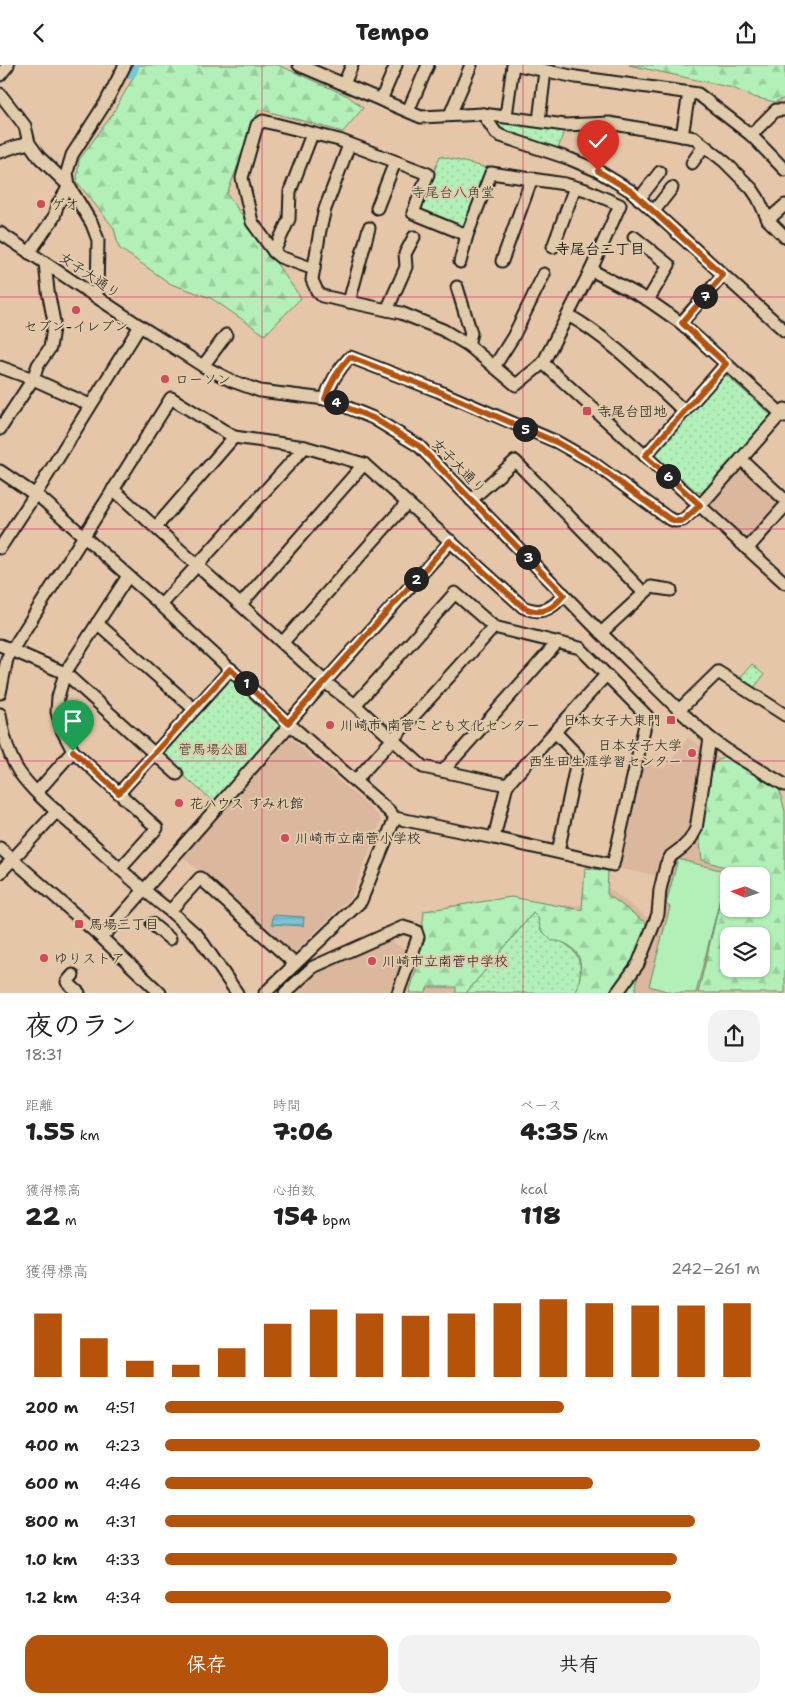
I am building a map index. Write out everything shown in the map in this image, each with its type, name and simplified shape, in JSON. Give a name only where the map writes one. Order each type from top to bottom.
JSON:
[{"type":"street","points":[[0,75],[8,65]]},
{"type":"street","points":[[97,297],[98,238],[70,186],[67,172],[69,163],[125,65]]},
{"type":"street","points":[[301,65],[421,117],[483,114],[576,125],[608,123],[695,139],[725,163],[752,189],[768,220],[785,237]]},
{"type":"street","points":[[344,84],[352,65]]},
{"type":"street","points":[[381,100],[396,65]]},
{"type":"street","points":[[408,111],[428,65]]},
{"type":"street","points":[[450,115],[471,65]]},
{"type":"street","points":[[506,116],[513,65]]},
{"type":"street","points":[[518,65],[576,77],[698,94],[751,135],[783,164]]},
{"type":"street","points":[[538,121],[545,71]]},
{"type":"street","points":[[682,136],[689,93]]},
{"type":"street","points":[[0,94],[25,126],[29,143],[39,157],[70,186]]},
{"type":"street","points":[[751,135],[776,111],[785,110]]},
{"type":"street","points":[[483,114],[496,133],[501,136],[570,159],[598,171],[639,199],[785,331]]},
{"type":"street","points":[[314,269],[280,257],[274,252],[252,222],[242,178],[257,125],[263,121],[339,140],[428,174],[413,213],[467,235]]},
{"type":"street","points":[[60,177],[62,161],[70,146],[76,139],[86,133]]},
{"type":"street","points":[[274,252],[289,219],[290,191],[312,134]]},
{"type":"street","points":[[0,152],[29,143]]},
{"type":"street","points":[[349,145],[323,215],[312,280],[317,291],[322,296],[402,313],[435,327],[468,345],[516,385],[543,363],[591,270],[620,205],[586,190],[574,187],[532,178],[491,173],[467,235],[460,262]]},
{"type":"street","points":[[692,163],[704,146]]},
{"type":"street","points":[[377,208],[395,162]]},
{"type":"street","points":[[639,199],[660,172]]},
{"type":"street","points":[[502,261],[532,178]]},
{"type":"street","points":[[30,253],[54,217],[57,206],[70,186]]},
{"type":"street","points":[[554,247],[574,187]]},
{"type":"street","points":[[654,211],[672,188]]},
{"type":"street","points":[[768,220],[785,205]]},
{"type":"street","points":[[349,302],[370,229]]},
{"type":"street","points":[[387,310],[406,267],[405,254],[414,237]]},
{"type":"street","points":[[634,237],[669,265],[648,299]]},
{"type":"street","name":"女子大通り","points":[[1,238],[30,253],[140,326],[232,381],[260,391],[325,399],[373,418],[419,446],[678,710],[710,738],[785,785]]},
{"type":"street","points":[[0,429],[33,379],[38,365],[50,348],[54,322],[45,263]]},
{"type":"street","points":[[325,399],[329,386],[336,374],[350,357],[438,391],[556,442],[592,462],[668,518],[675,521],[683,521],[784,413],[726,364],[682,323],[648,299],[591,270]]},
{"type":"street","points":[[494,367],[514,337],[544,274]]},
{"type":"street","points":[[682,323],[723,275]]},
{"type":"street","points":[[457,287],[471,333],[468,345]]},
{"type":"street","points":[[568,315],[587,325],[610,344],[684,411]]},
{"type":"street","points":[[0,548],[140,326]]},
{"type":"street","points":[[203,365],[226,335]]},
{"type":"street","points":[[543,363],[785,583]]},
{"type":"street","points":[[645,456],[726,364]]},
{"type":"street","points":[[0,367],[33,379],[90,405]]},
{"type":"street","points":[[0,693],[7,659],[12,650],[171,398],[234,437],[305,447],[364,464],[523,607],[540,612],[549,609],[564,595]]},
{"type":"street","points":[[156,527],[234,437]]},
{"type":"street","points":[[161,605],[305,447]]},
{"type":"street","points":[[741,459],[785,501]]},
{"type":"street","points":[[471,500],[515,461],[644,593]]},
{"type":"street","points":[[241,604],[364,464]]},
{"type":"street","points":[[0,471],[35,494],[161,605],[230,669],[287,726],[355,781],[395,818],[613,865],[647,716],[580,648],[494,627],[455,593],[355,705]]},
{"type":"street","points":[[114,489],[422,767],[507,785]]},
{"type":"street","points":[[283,642],[407,503]]},
{"type":"street","points":[[747,549],[785,506]]},
{"type":"street","points":[[108,931],[180,851],[214,806],[450,541]]},
{"type":"street","points":[[120,869],[157,828],[73,751],[62,730],[57,712],[58,697],[65,673],[128,576]]},
{"type":"street","points":[[601,633],[651,587],[671,590]]},
{"type":"street","points":[[97,623],[194,709]]},
{"type":"street","points":[[355,781],[494,627]]},
{"type":"street","points":[[443,771],[557,643]]},
{"type":"street","points":[[0,645],[65,673],[178,774]]},
{"type":"street","points":[[119,793],[230,669]]},
{"type":"street","points":[[678,710],[718,672],[785,715]]},
{"type":"street","points":[[494,838],[507,785],[606,675]]},
{"type":"street","points":[[0,714],[1,731],[19,772],[37,792],[120,869],[198,936],[237,993]]},
{"type":"street","points":[[555,732],[578,756],[558,852]]},
{"type":"street","points":[[617,993],[638,964],[658,913],[660,891],[666,865],[671,856],[690,841],[696,829],[710,738]]},
{"type":"street","points":[[37,792],[73,751]]},
{"type":"street","points":[[0,873],[57,811]]},
{"type":"street","points":[[265,993],[362,901],[395,818]]},
{"type":"street","points":[[0,848],[160,993]]},
{"type":"street","points":[[170,939],[155,927],[171,912],[200,878],[295,964]]},
{"type":"street","points":[[285,993],[313,967],[403,927],[416,931],[418,937],[398,993]]},
{"type":"street","points":[[73,975],[67,981],[79,993]]},
{"type":"shaded area","points":[[739,467],[744,467],[781,501],[781,505],[750,538],[746,539],[709,504],[709,501]]},
{"type":"shaded area","name":"川崎市立南菅小学校","points":[[289,737],[379,816],[381,821],[351,897],[291,954],[181,855]]},
{"type":"shaded area","points":[[688,738],[785,806],[785,993],[421,993],[424,985],[440,984],[448,905],[583,905],[608,888],[652,921],[655,875],[620,869],[643,764],[665,768]]},
{"type":"shaded area","name":"川崎市立南菅中学校","points":[[396,934],[393,943],[410,951],[393,993],[295,993],[320,969]]},
{"type":"green space","points":[[139,65],[278,65],[348,96],[363,108],[343,132],[259,109],[227,194],[301,298],[265,335],[211,298],[171,284],[119,248],[114,228],[77,182],[79,160],[112,115]]},
{"type":"green space","points":[[629,65],[785,65],[785,98],[775,102],[753,97],[733,88]]},
{"type":"green space","points":[[496,120],[564,129],[558,150],[505,133],[494,125]]},
{"type":"green space","name":"寺尾台八角堂","points":[[440,156],[488,168],[466,225],[461,228],[423,212],[421,206]]},
{"type":"green space","points":[[723,374],[771,415],[702,492],[697,492],[653,454]]},
{"type":"green space","points":[[752,664],[764,675],[753,689],[739,679]]},
{"type":"green space","name":"菅馬場公園","points":[[229,679],[283,729],[216,804],[161,756],[160,752]]},
{"type":"green space","points":[[724,756],[751,768],[779,789],[785,811],[785,993],[698,993],[720,901],[720,917],[770,917],[770,867],[725,867],[702,860],[697,817],[705,771]]},
{"type":"green space","points":[[678,859],[720,870],[720,899],[696,993],[673,993],[649,986],[670,907],[666,904]]},
{"type":"green space","points":[[585,868],[608,871],[607,894],[646,923],[635,993],[576,993],[581,965],[576,952],[565,943],[552,941],[541,930],[538,918],[533,913],[466,993],[456,993],[456,987],[428,987],[425,993],[409,993],[419,961],[424,911],[511,897],[582,910]]},
{"type":"green space","points":[[533,913],[538,918],[541,930],[569,947],[579,960],[580,980],[576,993],[466,993]]},
{"type":"water","points":[[273,915],[304,917],[303,926],[272,924]]},
{"type":"waterway","points":[[130,71],[132,65]]},
{"type":"place","name":"ゲオ","points":[[41,204]]},
{"type":"place","name":"セブン-イレブン","points":[[76,310]]},
{"type":"place","name":"ローソン","points":[[165,379]]},
{"type":"place","name":"寺尾台団地","points":[[587,411]]},
{"type":"place","name":"日本女子大東門","points":[[671,720]]},
{"type":"place","name":"川崎市 南菅こども文化センター","points":[[330,725]]},
{"type":"place","name":"日本女子大学 西生田生涯学習センター","points":[[692,753]]},
{"type":"place","name":"花ハウス すみれ館","points":[[179,803]]},
{"type":"place","name":"川崎市立南菅小学校","points":[[285,838]]},
{"type":"place","name":"馬場三丁目","points":[[79,924]]},
{"type":"place","name":"ゆりストア","points":[[44,958]]},
{"type":"place","name":"川崎市立南菅中学校","points":[[372,961]]},
{"type":"district","name":"寺尾台二丁目","points":[[600,249]]},
{"type":"route","points":[[73,751],[119,793],[230,669],[288,723],[450,541],[523,607],[540,612],[549,609],[564,595],[419,446],[373,418],[325,399],[329,386],[336,374],[350,357],[438,391],[556,442],[592,462],[668,518],[675,521],[683,521],[700,505],[645,456],[726,364],[682,323],[723,275],[631,191],[598,171]]}]
